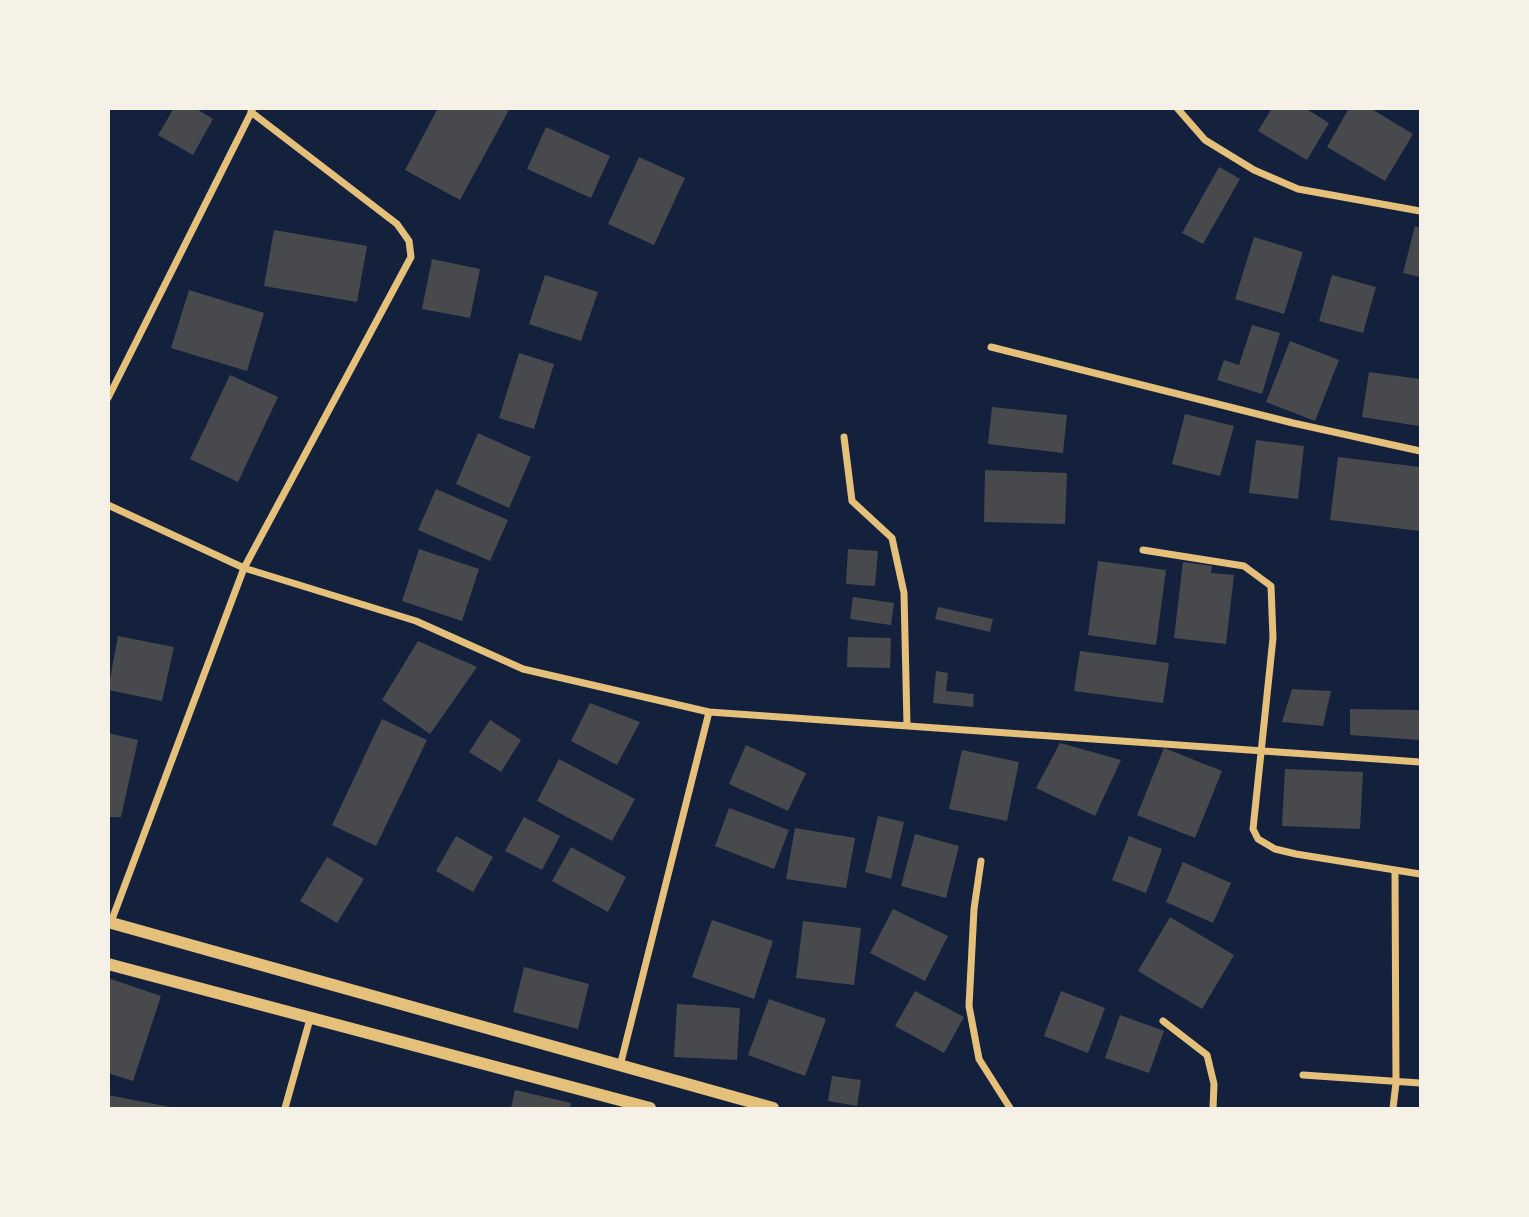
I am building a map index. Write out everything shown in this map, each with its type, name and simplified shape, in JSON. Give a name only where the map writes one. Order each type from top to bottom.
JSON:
[{"type":"street","points":[[1177,108],[1205,139],[1254,170],[1276,180],[1298,189],[1420,211]]},
{"type":"street","points":[[108,398],[252,110],[397,224],[409,241],[411,257],[244,568],[110,922],[773,1108]]},
{"type":"street","points":[[991,347],[1293,423],[1420,451]]},
{"type":"street","points":[[844,437],[852,502],[892,538],[904,593],[908,725]]},
{"type":"street","points":[[108,505],[244,568],[416,621],[523,669],[709,712],[1420,762]]},
{"type":"street","points":[[1143,550],[1244,566],[1271,586],[1273,638],[1253,829],[1258,839],[1275,849],[1296,854],[1420,874]]},
{"type":"street","points":[[620,1066],[709,712]]},
{"type":"street","points":[[981,861],[974,909],[969,1006],[979,1059],[1010,1108]]},
{"type":"street","points":[[1393,1108],[1396,1083],[1395,872]]},
{"type":"street","points":[[108,964],[650,1108]]},
{"type":"street","points":[[285,1108],[310,1019]]},
{"type":"street","points":[[1163,1021],[1207,1055],[1214,1084],[1213,1108]]},
{"type":"street","points":[[1303,1075],[1420,1083]]},
{"type":"building","points":[[174,108],[195,108],[213,119],[193,155],[158,135]]},
{"type":"building","points":[[438,108],[509,110],[460,200],[405,170]]},
{"type":"building","points":[[1272,108],[1305,108],[1329,123],[1307,160],[1258,131]]},
{"type":"building","points":[[1349,108],[1370,108],[1413,134],[1385,181],[1327,147]]},
{"type":"building","points":[[546,127],[610,156],[591,198],[527,169]]},
{"type":"building","points":[[639,157],[685,178],[654,245],[608,224]]},
{"type":"building","points":[[1219,167],[1240,179],[1203,244],[1182,233]]},
{"type":"building","points":[[1415,226],[1420,228],[1420,277],[1403,273]]},
{"type":"building","points":[[274,230],[367,246],[357,302],[264,286]]},
{"type":"building","points":[[1254,237],[1303,252],[1284,314],[1235,299]]},
{"type":"building","points":[[432,259],[480,269],[470,318],[422,309]]},
{"type":"building","points":[[545,275],[598,292],[581,341],[529,324]]},
{"type":"building","points":[[1332,275],[1376,287],[1363,333],[1319,321]]},
{"type":"building","points":[[189,290],[264,313],[247,371],[171,348]]},
{"type":"building","points":[[1252,325],[1280,333],[1262,394],[1217,380],[1224,360],[1239,365]]},
{"type":"building","points":[[1290,341],[1339,360],[1315,421],[1266,402]]},
{"type":"building","points":[[519,353],[554,364],[534,429],[499,418]]},
{"type":"building","points":[[1369,372],[1420,379],[1419,426],[1362,417]]},
{"type":"building","points":[[230,375],[278,397],[238,482],[190,459]]},
{"type":"building","points":[[992,407],[1067,415],[1063,453],[988,444]]},
{"type":"building","points":[[1185,414],[1234,426],[1220,476],[1172,464]]},
{"type":"building","points":[[478,433],[531,457],[509,508],[456,484]]},
{"type":"building","points":[[1256,440],[1304,446],[1298,499],[1249,493]]},
{"type":"building","points":[[1338,457],[1420,467],[1420,531],[1330,520]]},
{"type":"building","points":[[985,470],[1067,473],[1065,524],[984,522]]},
{"type":"building","points":[[436,489],[508,520],[490,561],[418,530]]},
{"type":"building","points":[[419,549],[479,569],[462,621],[402,601]]},
{"type":"building","points":[[848,549],[878,551],[875,586],[846,584]]},
{"type":"building","points":[[1098,561],[1166,570],[1156,645],[1088,635]]},
{"type":"building","points":[[1183,562],[1212,566],[1211,573],[1234,575],[1226,644],[1174,638]]},
{"type":"building","points":[[853,597],[894,603],[891,625],[850,619]]},
{"type":"building","points":[[938,607],[993,619],[990,632],[935,619]]},
{"type":"building","points":[[118,636],[174,647],[162,701],[108,690]]},
{"type":"building","points":[[848,637],[891,638],[890,668],[847,667]]},
{"type":"building","points":[[418,641],[477,667],[430,734],[382,700]]},
{"type":"building","points":[[1080,651],[1169,663],[1163,703],[1074,691]]},
{"type":"building","points":[[936,671],[948,673],[946,691],[974,694],[973,707],[933,703]]},
{"type":"building","points":[[1292,689],[1331,691],[1323,726],[1282,722]]},
{"type":"building","points":[[590,703],[640,722],[617,765],[571,741]]},
{"type":"building","points":[[1350,709],[1420,710],[1420,740],[1350,735]]},
{"type":"building","points":[[382,719],[427,740],[376,846],[332,825]]},
{"type":"building","points":[[490,720],[521,740],[501,772],[469,752]]},
{"type":"building","points":[[108,733],[138,740],[121,817],[108,817]]},
{"type":"building","points":[[1060,743],[1121,760],[1095,816],[1036,788]]},
{"type":"building","points":[[746,745],[806,773],[788,811],[729,784]]},
{"type":"building","points":[[1164,748],[1222,771],[1195,838],[1137,815]]},
{"type":"building","points":[[962,750],[1019,762],[1007,821],[949,809]]},
{"type":"building","points":[[559,759],[635,799],[612,841],[537,801]]},
{"type":"building","points":[[1285,769],[1363,772],[1360,829],[1282,826]]},
{"type":"building","points":[[729,808],[789,830],[774,869],[715,846]]},
{"type":"building","points":[[878,816],[904,822],[891,879],[865,872]]},
{"type":"building","points":[[524,817],[560,836],[542,870],[505,851]]},
{"type":"building","points":[[795,828],[855,838],[846,888],[786,879]]},
{"type":"building","points":[[915,834],[959,846],[946,898],[901,886]]},
{"type":"building","points":[[456,836],[493,857],[473,892],[436,871]]},
{"type":"building","points":[[1129,836],[1162,849],[1146,893],[1112,880]]},
{"type":"building","points":[[571,847],[626,877],[608,912],[552,881]]},
{"type":"building","points":[[327,857],[364,879],[337,923],[300,901]]},
{"type":"building","points":[[1183,862],[1231,883],[1213,923],[1166,902]]},
{"type":"building","points":[[893,909],[948,936],[925,981],[870,953]]},
{"type":"building","points":[[1170,917],[1234,955],[1202,1009],[1138,971]]},
{"type":"building","points":[[712,920],[773,941],[754,999],[692,977]]},
{"type":"building","points":[[803,921],[861,928],[854,985],[796,978]]},
{"type":"building","points":[[524,967],[589,984],[578,1029],[513,1012]]},
{"type":"building","points":[[108,978],[161,996],[133,1081],[108,1073]]},
{"type":"building","points":[[915,991],[964,1017],[944,1053],[895,1026]]},
{"type":"building","points":[[1061,991],[1105,1008],[1088,1053],[1044,1036]]},
{"type":"building","points":[[769,999],[826,1019],[805,1076],[748,1055]]},
{"type":"building","points":[[677,1004],[740,1008],[737,1060],[674,1057]]},
{"type":"building","points":[[1120,1015],[1164,1031],[1149,1073],[1105,1058]]},
{"type":"building","points":[[832,1076],[861,1080],[857,1106],[828,1101]]},
{"type":"building","points":[[515,1090],[571,1103],[570,1108],[511,1108]]},
{"type":"building","points":[[108,1095],[170,1107],[170,1108],[108,1108]]}]
